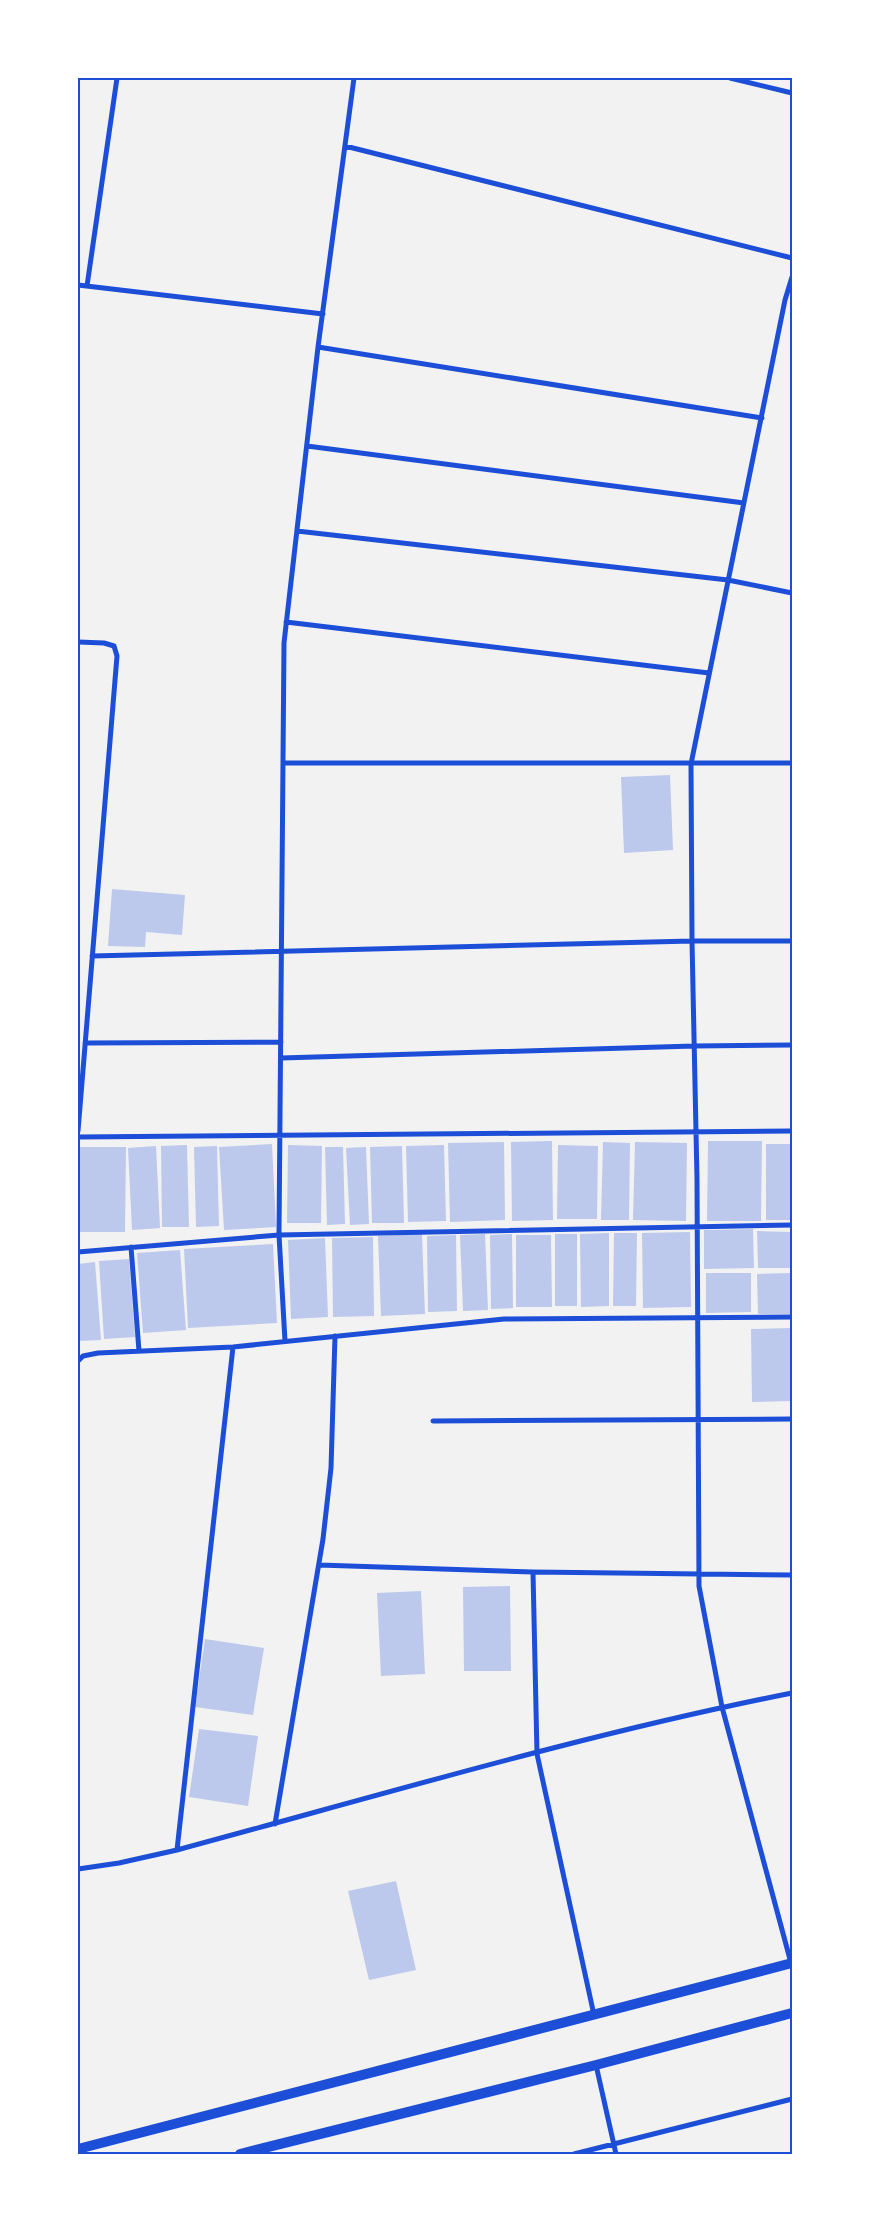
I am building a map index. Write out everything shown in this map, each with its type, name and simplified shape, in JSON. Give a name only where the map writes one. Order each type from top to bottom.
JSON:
[{"type":"main road","points":[[78,2149],[792,1963]]},
{"type":"main road","points":[[240,2154],[596,2066],[792,2013]]},
{"type":"street","points":[[87,286],[117,78]]},
{"type":"street","points":[[285,1341],[279,1234],[284,643],[318,348],[354,78]]},
{"type":"street","points":[[730,78],[792,93]]},
{"type":"street","points":[[345,146],[792,258]]},
{"type":"street","points":[[792,277],[785,300],[691,764],[700,1586],[722,1707],[792,1963]]},
{"type":"street","points":[[78,285],[323,314]]},
{"type":"street","points":[[318,348],[762,418]]},
{"type":"street","points":[[307,446],[744,503]]},
{"type":"street","points":[[297,531],[728,580],[792,593]]},
{"type":"street","points":[[286,622],[709,673]]},
{"type":"street","points":[[78,642],[104,643],[114,646],[117,656],[78,1131]]},
{"type":"street","points":[[283,763],[792,763]]},
{"type":"street","points":[[92,956],[692,941],[792,941]]},
{"type":"street","points":[[85,1043],[281,1042]]},
{"type":"street","points":[[281,1058],[792,1045]]},
{"type":"street","points":[[78,1137],[696,1130],[792,1131]]},
{"type":"street","points":[[78,1252],[279,1234],[792,1225]]},
{"type":"street","points":[[131,1247],[139,1351]]},
{"type":"street","points":[[78,1361],[83,1356],[98,1353],[233,1347],[504,1319],[792,1317]]},
{"type":"street","points":[[275,1824],[319,1565],[331,1468],[335,1336]]},
{"type":"street","points":[[177,1850],[233,1347]]},
{"type":"street","points":[[433,1421],[792,1420]]},
{"type":"street","points":[[319,1565],[533,1572],[792,1575]]},
{"type":"street","points":[[533,1572],[536,1754],[594,2015]]},
{"type":"street","points":[[78,1869],[119,1863],[177,1850],[536,1754],[722,1707],[792,1693]]},
{"type":"street","points":[[596,2066],[616,2154]]},
{"type":"street","points":[[574,2154],[792,2099]]},
{"type":"building","points":[[670,775],[673,850],[624,853],[621,777]]},
{"type":"building","points":[[112,889],[185,895],[182,935],[146,932],[145,947],[108,946]]},
{"type":"building","points":[[552,1141],[553,1220],[512,1221],[511,1142]]},
{"type":"building","points":[[708,1141],[762,1141],[761,1221],[707,1221]]},
{"type":"building","points":[[504,1142],[505,1220],[450,1222],[448,1143]]},
{"type":"building","points":[[603,1142],[630,1143],[629,1220],[601,1220]]},
{"type":"building","points":[[635,1142],[687,1143],[686,1221],[633,1220]]},
{"type":"building","points":[[272,1144],[276,1227],[224,1230],[219,1147]]},
{"type":"building","points":[[766,1144],[792,1144],[792,1220],[766,1220]]},
{"type":"building","points":[[187,1145],[189,1227],[162,1227],[161,1146]]},
{"type":"building","points":[[288,1145],[322,1146],[321,1223],[287,1223]]},
{"type":"building","points":[[444,1145],[446,1221],[408,1222],[406,1146]]},
{"type":"building","points":[[558,1145],[598,1146],[597,1219],[557,1219]]},
{"type":"building","points":[[156,1146],[160,1228],[132,1230],[128,1148]]},
{"type":"building","points":[[217,1146],[219,1226],[196,1227],[194,1147]]},
{"type":"building","points":[[402,1146],[404,1223],[372,1223],[370,1147]]},
{"type":"building","points":[[78,1147],[126,1147],[125,1232],[78,1232]]},
{"type":"building","points":[[325,1147],[343,1147],[345,1224],[327,1225]]},
{"type":"building","points":[[366,1147],[369,1224],[350,1225],[346,1148]]},
{"type":"building","points":[[753,1229],[754,1268],[704,1269],[704,1230]]},
{"type":"building","points":[[757,1231],[792,1232],[792,1268],[758,1268]]},
{"type":"building","points":[[690,1232],[691,1307],[643,1308],[642,1233]]},
{"type":"building","points":[[609,1233],[609,1306],[581,1307],[580,1234]]},
{"type":"building","points":[[614,1233],[637,1233],[636,1306],[613,1306]]},
{"type":"building","points":[[422,1234],[425,1314],[381,1316],[378,1236]]},
{"type":"building","points":[[485,1234],[488,1310],[463,1311],[460,1235]]},
{"type":"building","points":[[512,1234],[513,1308],[491,1309],[490,1235]]},
{"type":"building","points":[[555,1234],[577,1234],[577,1306],[555,1306]]},
{"type":"building","points":[[456,1235],[457,1311],[428,1312],[427,1236]]},
{"type":"building","points":[[516,1235],[551,1235],[552,1307],[516,1307]]},
{"type":"building","points":[[373,1237],[374,1316],[333,1317],[332,1238]]},
{"type":"building","points":[[325,1238],[328,1317],[291,1319],[288,1240]]},
{"type":"building","points":[[273,1244],[277,1323],[188,1328],[184,1249]]},
{"type":"building","points":[[180,1250],[186,1330],[143,1333],[137,1253]]},
{"type":"building","points":[[129,1259],[135,1337],[104,1339],[99,1261]]},
{"type":"building","points":[[95,1262],[101,1340],[78,1341],[78,1264]]},
{"type":"building","points":[[706,1273],[751,1273],[751,1312],[706,1313]]},
{"type":"building","points":[[792,1273],[792,1314],[758,1314],[757,1274]]},
{"type":"building","points":[[792,1328],[792,1401],[752,1402],[751,1329]]},
{"type":"building","points":[[510,1586],[511,1671],[464,1671],[463,1587]]},
{"type":"building","points":[[421,1591],[425,1674],[381,1676],[377,1593]]},
{"type":"building","points":[[205,1639],[264,1648],[253,1715],[195,1707]]},
{"type":"building","points":[[199,1729],[258,1736],[248,1806],[189,1797]]},
{"type":"building","points":[[396,1881],[416,1970],[369,1980],[348,1891]]}]
